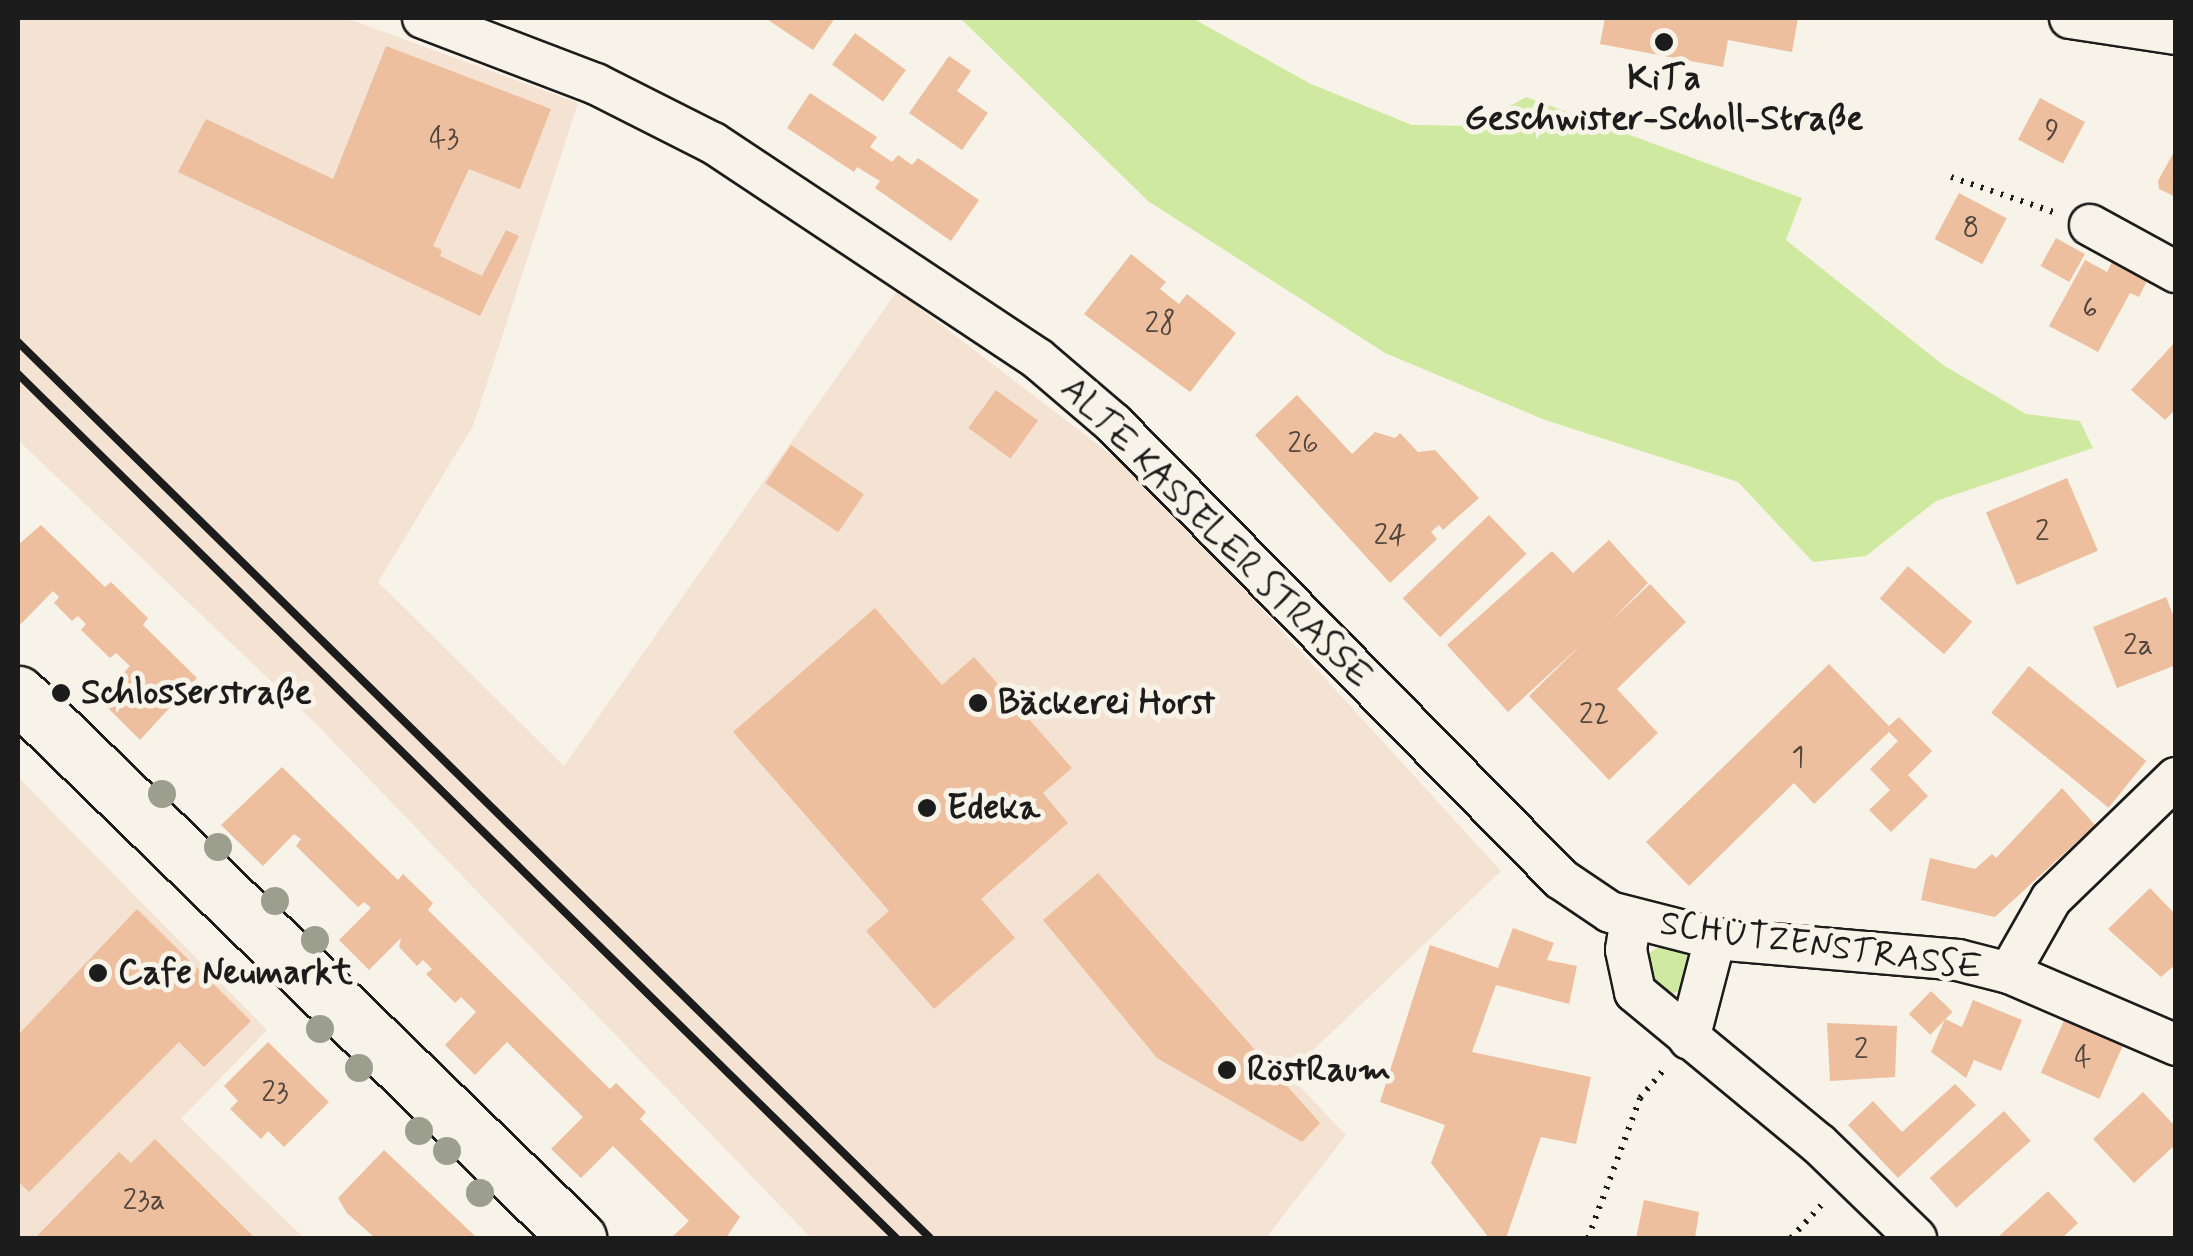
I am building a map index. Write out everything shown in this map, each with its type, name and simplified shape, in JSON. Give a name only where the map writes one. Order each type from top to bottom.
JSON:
[{"type":"main road","points":[[18,696],[578,1238]]},
{"type":"street","name":"ALTE KASSELER STRASSE","points":[[428,18],[596,84],[713,142],[1038,359],[1114,423],[1561,879],[1631,918]]},
{"type":"street","points":[[2070,18],[2176,34]]},
{"type":"street","points":[[2090,225],[2176,272]]},
{"type":"street","points":[[2009,973],[2052,899],[2176,778]]},
{"type":"street","points":[[1631,918],[1626,950],[1636,992],[1851,1173],[1916,1238]]},
{"type":"street","name":"SCHÜTZENSTRASSE","points":[[1631,918],[1715,938],[1916,953],[2009,973],[2176,1046]]},
{"type":"street","points":[[1689,1039],[1715,938]]},
{"type":"path","points":[[1952,177],[2090,225]]},
{"type":"path","points":[[1588,1238],[1640,1098],[1689,1039]]},
{"type":"path","points":[[1790,1238],[1851,1173]]},
{"type":"shaded area","points":[[18,18],[346,18],[578,103],[473,426],[378,582],[564,766],[897,291],[1144,480],[1501,871],[1288,1074],[1346,1135],[1266,1238],[811,1238],[318,726],[18,440]]},
{"type":"shaded area","points":[[18,777],[267,1030],[181,1119],[304,1238],[18,1238]]},
{"type":"green space","points":[[960,18],[1192,18],[1311,84],[1412,125],[1474,126],[1526,97],[1802,198],[1786,240],[1943,365],[2026,414],[2080,421],[2093,448],[1936,501],[1866,556],[1813,562],[1738,482],[1545,420],[1385,353],[1148,201]]},
{"type":"green space","points":[[1667,946],[1684,953],[1691,970],[1684,987],[1667,994],[1650,987],[1643,970],[1650,953]]},
{"type":"building","points":[[765,18],[835,18],[813,50]]},
{"type":"building","name":"KiTa Geschwister-Scholl-Straße","points":[[1605,18],[1798,18],[1792,52],[1728,40],[1723,67],[1600,44]]},
{"type":"building","points":[[855,33],[906,70],[883,102],[832,65]]},
{"type":"building","points":[[386,46],[551,109],[520,189],[469,169],[433,246],[442,250],[440,256],[482,276],[506,230],[519,236],[480,316],[178,172],[206,119],[333,179]]},
{"type":"building","points":[[949,56],[971,71],[957,91],[988,113],[962,150],[909,113]]},
{"type":"building","points":[[810,93],[877,137],[870,147],[892,162],[898,155],[912,165],[918,158],[979,200],[951,241],[875,188],[880,181],[857,167],[854,172],[787,128]]},
{"type":"building","points":[[2040,98],[2085,122],[2063,163],[2018,139]]},
{"type":"building","points":[[2176,148],[2176,197],[2159,189],[2158,181]]},
{"type":"building","points":[[1959,193],[2007,218],[1982,264],[1935,239]]},
{"type":"building","points":[[2056,238],[2085,254],[2069,282],[2040,266]]},
{"type":"building","points":[[1131,254],[1166,282],[1160,289],[1179,304],[1187,294],[1236,333],[1190,392],[1084,314]]},
{"type":"building","points":[[2115,256],[2151,273],[2139,297],[2130,293],[2098,352],[2049,326],[2085,260],[2107,272]]},
{"type":"building","points":[[2176,341],[2176,409],[2165,420],[2131,390]]},
{"type":"building","points":[[996,390],[1038,421],[1010,459],[968,428]]},
{"type":"building","points":[[1297,395],[1352,454],[1375,432],[1395,438],[1400,433],[1418,452],[1435,450],[1479,498],[1443,530],[1439,525],[1431,532],[1437,539],[1390,583],[1255,435]]},
{"type":"building","points":[[791,445],[864,494],[838,532],[765,483]]},
{"type":"building","points":[[2067,478],[2098,551],[2017,585],[1986,512]]},
{"type":"building","points":[[1489,515],[1527,554],[1440,637],[1403,598]]},
{"type":"building","points":[[41,525],[105,587],[111,582],[148,618],[143,625],[197,678],[140,740],[99,699],[130,666],[116,653],[110,658],[81,630],[86,624],[78,616],[72,621],[54,603],[59,597],[53,591],[21,624],[18,620],[18,545]]},
{"type":"building","points":[[1609,540],[1648,583],[1611,621],[1650,584],[1686,622],[1617,689],[1658,733],[1609,780],[1529,696],[1584,642],[1508,712],[1447,645],[1552,551],[1573,573]]},
{"type":"building","points":[[1908,566],[1972,622],[1944,654],[1880,598]]},
{"type":"building","points":[[2166,597],[2176,622],[2176,665],[2117,688],[2093,627]]},
{"type":"building","name":"Edeka","points":[[875,608],[942,685],[974,657],[1072,768],[1043,793],[1068,823],[981,899],[1015,938],[934,1009],[866,931],[889,911],[733,732]]},
{"type":"building","points":[[1829,664],[1889,726],[1899,717],[1932,751],[1908,775],[1928,796],[1891,832],[1869,810],[1890,790],[1870,769],[1898,741],[1889,732],[1814,804],[1794,783],[1689,886],[1646,842]]},
{"type":"building","points":[[2029,666],[2146,761],[2109,808],[1991,713]]},
{"type":"building","points":[[282,767],[398,880],[403,874],[433,903],[428,910],[610,1089],[616,1083],[646,1112],[640,1119],[740,1217],[726,1238],[671,1238],[689,1221],[613,1146],[581,1178],[551,1149],[583,1117],[507,1042],[475,1075],[445,1045],[476,1012],[461,997],[455,1003],[426,974],[432,969],[423,960],[417,966],[399,947],[401,938],[369,970],[339,940],[371,908],[364,902],[358,907],[296,846],[301,839],[294,834],[263,866],[221,825]]},
{"type":"building","points":[[2062,788],[2095,825],[1995,917],[1921,900],[1930,858],[1975,869],[1992,854],[1996,858]]},
{"type":"building","points":[[1098,873],[1320,1123],[1302,1142],[1157,1058],[1043,920]]},
{"type":"building","points":[[2150,888],[2176,915],[2176,964],[2161,977],[2108,929]]},
{"type":"building","points":[[137,909],[251,1021],[204,1067],[179,1042],[29,1192],[18,1181],[18,1035]]},
{"type":"building","points":[[1513,928],[1554,943],[1547,960],[1577,966],[1569,1004],[1496,985],[1472,1052],[1591,1077],[1576,1144],[1541,1137],[1506,1238],[1489,1238],[1431,1163],[1445,1125],[1380,1102],[1430,945],[1498,968]]},
{"type":"building","points":[[1931,991],[1953,1012],[1930,1035],[1909,1014]]},
{"type":"building","points":[[1973,1000],[2022,1020],[2001,1071],[1974,1060],[1966,1078],[1931,1052],[1945,1019],[1962,1027]]},
{"type":"building","points":[[2066,1016],[2124,1042],[2099,1099],[2041,1073]]},
{"type":"building","points":[[1827,1023],[1897,1026],[1895,1077],[1830,1081]]},
{"type":"building","points":[[268,1042],[329,1102],[284,1147],[268,1131],[261,1139],[230,1109],[238,1101],[224,1086]]},
{"type":"building","points":[[1955,1084],[1976,1105],[1898,1178],[1848,1125],[1873,1101],[1902,1132]]},
{"type":"building","points":[[2143,1092],[2176,1127],[2176,1144],[2134,1183],[2093,1139]]},
{"type":"building","points":[[2004,1111],[2031,1141],[1956,1208],[1930,1178]]},
{"type":"building","points":[[155,1139],[255,1238],[35,1238],[119,1152],[131,1163]]},
{"type":"building","points":[[384,1150],[477,1238],[375,1238],[347,1213],[338,1198]]},
{"type":"building","points":[[2048,1191],[2078,1223],[2062,1238],[1997,1238]]},
{"type":"building","points":[[1644,1200],[1699,1212],[1695,1238],[1636,1238]]},
{"type":"railway","points":[[18,342],[930,1238]]},
{"type":"railway","points":[[18,374],[896,1238]]},
{"type":"place","name":"KiTa Geschwister-Scholl-Straße","points":[[1664,42]]},
{"type":"place","name":"Schlosserstraße","points":[[61,693]]},
{"type":"place","name":"Bäckerei Horst","points":[[978,703]]},
{"type":"place","name":"Edeka","points":[[927,808]]},
{"type":"place","name":"Cafe Neumarkt","points":[[98,973]]},
{"type":"place","name":"RöstRaum","points":[[1227,1070]]}]
